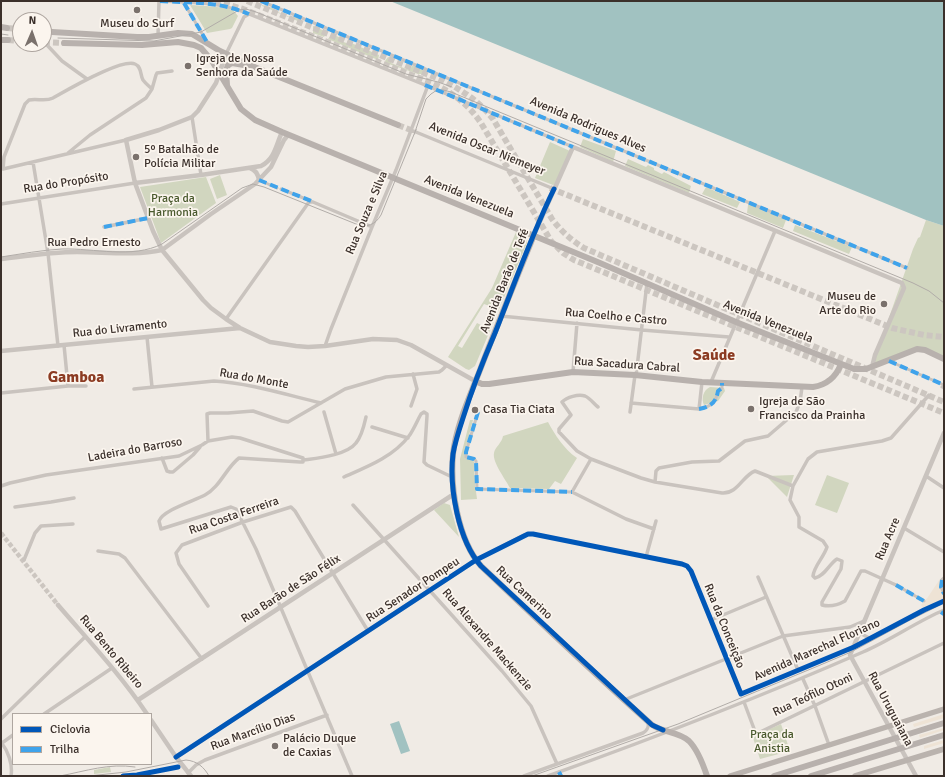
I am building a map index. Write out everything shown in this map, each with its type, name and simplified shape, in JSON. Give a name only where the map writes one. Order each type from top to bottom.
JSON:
[{"type":"main road","points":[[52,32],[137,37],[187,33],[196,36],[226,54],[252,66],[398,125]]},
{"type":"main road","name":"Avenida Venezuela","points":[[64,43],[126,46],[178,42],[189,43],[201,48],[206,53],[216,66],[219,74],[238,105],[246,114],[255,120],[285,134],[534,235],[736,322],[841,364]]},
{"type":"main road","points":[[228,88],[226,71],[228,65],[232,63],[252,66]]},
{"type":"main road","name":"Avenida Barão de Tefé","points":[[475,381],[534,235]]},
{"type":"main road","points":[[841,364],[860,370],[866,370],[913,350],[921,349],[944,359]]},
{"type":"main road","name":"Rua Sacadura Cabral","points":[[475,381],[482,384],[489,384],[573,372],[635,375],[702,382],[815,387],[836,375],[841,364]]},
{"type":"main road","name":"Rua Camerino","points":[[475,381],[454,446],[453,460],[454,494],[457,511],[462,532],[469,549],[476,560],[652,725],[678,734],[688,740],[696,748],[707,776]]},
{"type":"main road","points":[[730,776],[944,709]]},
{"type":"main road","points":[[774,776],[944,723]]},
{"type":"main road","points":[[811,776],[944,735]]},
{"type":"main road","points":[[855,776],[944,749]]},
{"type":"street","points":[[158,36],[159,1],[225,6],[573,147],[902,283],[904,288],[875,355],[872,367]]},
{"type":"street","name":"Avenida Rodrigues Alves","points":[[261,1],[907,268]]},
{"type":"street","points":[[184,2],[207,42]]},
{"type":"street","points":[[152,89],[141,76],[140,68],[134,64],[125,64],[87,79],[51,99],[29,100],[25,104],[4,157],[2,169],[126,140],[192,118],[213,89],[223,60],[241,22],[247,15]]},
{"type":"street","points":[[52,51],[62,62],[87,79]]},
{"type":"street","points":[[68,153],[90,135],[150,94],[157,73],[172,71]]},
{"type":"street","name":"Rua Souza e Silva","points":[[325,346],[330,329],[393,178],[426,87]]},
{"type":"street","points":[[192,118],[200,175]]},
{"type":"street","name":"Avenida Oscar Niemeyer","points":[[411,130],[554,190]]},
{"type":"street","points":[[135,182],[200,175],[263,165],[270,159],[285,134]]},
{"type":"street","points":[[162,250],[259,180],[271,167],[284,140],[285,134]]},
{"type":"street","name":"Rua Sacadura Cabral","points":[[126,140],[135,182],[148,218],[162,250],[203,300],[226,320],[240,328],[275,343],[308,347],[373,339],[397,340],[411,344],[446,366],[475,381]]},
{"type":"street","name":"Avenida Barão de Tefé","points":[[534,235],[573,147]]},
{"type":"street","points":[[32,162],[48,253],[58,346]]},
{"type":"street","points":[[250,168],[258,173],[259,180]]},
{"type":"street","points":[[259,180],[277,188]]},
{"type":"street","name":"Rua do Propósito","points":[[1,204],[135,182]]},
{"type":"street","points":[[281,189],[372,227]]},
{"type":"street","points":[[226,320],[307,204],[311,201]]},
{"type":"street","points":[[104,227],[148,218]]},
{"type":"street","points":[[711,382],[775,231]]},
{"type":"street","name":"Rua Pedro Ernesto","points":[[1,259],[48,253],[79,252],[136,254],[162,250]]},
{"type":"street","points":[[630,412],[647,283]]},
{"type":"street","name":"Rua Coelho e Castro","points":[[501,316],[729,337]]},
{"type":"street","points":[[573,372],[577,323]]},
{"type":"street","name":"Rua do Livramento","points":[[1,351],[240,328]]},
{"type":"street","points":[[147,337],[152,387]]},
{"type":"street","points":[[64,345],[68,386]]},
{"type":"street","points":[[889,361],[943,386]]},
{"type":"street","points":[[208,441],[207,414],[210,413],[228,413],[253,410],[285,422],[291,421],[339,392],[351,387],[386,378],[439,372],[446,366]]},
{"type":"street","points":[[411,406],[416,389],[413,374]]},
{"type":"street","name":"Rua do Monte","points":[[134,389],[214,381],[231,382],[322,403]]},
{"type":"street","points":[[699,409],[702,382]]},
{"type":"street","points":[[631,403],[699,409],[712,405],[718,392],[722,388],[722,383]]},
{"type":"street","points":[[1,393],[68,386],[86,386]]},
{"type":"street","points":[[655,482],[656,471],[659,468],[692,462],[719,461],[745,441],[768,436],[796,412],[800,402],[802,387]]},
{"type":"street","points":[[924,601],[896,585],[865,571],[861,571],[845,601],[840,604],[822,605],[822,602],[841,569],[842,561],[837,559],[834,561],[820,577],[815,578],[813,576],[825,554],[827,547],[823,541],[799,527],[798,517],[790,500],[793,486],[808,459],[817,452],[882,441],[891,438],[929,395]]},
{"type":"street","points":[[598,407],[584,396],[568,398],[562,402],[571,415],[559,429],[559,432],[577,451],[591,459],[640,478],[655,482],[727,493],[734,490],[753,472],[758,471],[793,486]]},
{"type":"street","points":[[324,412],[336,454]]},
{"type":"street","points":[[344,477],[386,456],[408,438],[421,414],[424,412],[428,416],[424,462],[453,478]]},
{"type":"street","points":[[478,412],[466,452],[466,457],[476,461],[477,490],[572,492],[626,519],[654,529]]},
{"type":"street","points":[[352,776],[256,548],[234,508],[230,507],[161,529],[159,521],[160,518],[172,511],[210,492],[239,458],[303,462],[304,460],[336,454],[355,445],[360,437],[366,417]]},
{"type":"street","points":[[372,427],[408,438]]},
{"type":"street","name":"Rua Acre","points":[[851,655],[944,433]]},
{"type":"street","name":"Ladeira do Barroso","points":[[1,486],[46,475],[183,454],[208,441],[232,437],[240,438],[301,457],[304,460]]},
{"type":"street","points":[[162,458],[167,470],[169,472],[173,472],[202,445]]},
{"type":"street","points":[[572,492],[591,459]]},
{"type":"street","points":[[926,476],[944,488]]},
{"type":"street","name":"Rua Barão de São Félix","points":[[138,700],[454,494]]},
{"type":"street","points":[[15,507],[74,498]]},
{"type":"street","name":"Rua Alexandre Mackenzie","points":[[353,505],[502,671],[531,706],[557,764]]},
{"type":"street","name":"Rua Costa Ferreira","points":[[208,606],[179,564],[176,553],[182,544],[288,507],[293,508],[368,631]]},
{"type":"street","points":[[646,557],[656,521]]},
{"type":"street","points":[[24,560],[36,533],[41,526],[73,524]]},
{"type":"street","points":[[904,528],[944,552]]},
{"type":"street","name":"Rua Senador Pompeu","points":[[176,757],[431,591],[476,560],[524,535],[533,534],[687,566]]},
{"type":"street","points":[[98,551],[119,554],[125,558],[202,659]]},
{"type":"street","name":"Rua da Conceição","points":[[687,566],[691,571],[741,694]]},
{"type":"street","points":[[758,577],[798,670]]},
{"type":"street","points":[[943,579],[941,587],[944,594]]},
{"type":"street","points":[[711,620],[766,597]]},
{"type":"street","name":"Avenida Marechal Floriano","points":[[741,694],[854,647],[944,601]]},
{"type":"street","name":"Rua Bento Ribeiro","points":[[58,605],[112,668],[138,700],[146,713]]},
{"type":"street","name":"Avenida Marechal Floriano","points":[[548,776],[560,774],[666,731],[803,679],[943,612]]},
{"type":"street","points":[[624,700],[783,636],[850,627],[864,621]]},
{"type":"street","points":[[860,633],[869,638]]},
{"type":"street","points":[[1,719],[85,637]]},
{"type":"street","name":"Rua Teófilo Otoni","points":[[744,702],[756,734],[944,643]]},
{"type":"street","name":"Rua Uruguaiana","points":[[851,655],[894,738],[916,776]]},
{"type":"street","points":[[45,713],[112,668]]},
{"type":"street","points":[[803,679],[815,706],[829,745]]},
{"type":"street","name":"Rua Marcílio Dias","points":[[189,774],[196,765],[205,760],[327,715]]},
{"type":"street","points":[[152,721],[189,774]]},
{"type":"street","points":[[524,776],[643,733],[649,726],[648,721]]},
{"type":"street","points":[[11,776],[9,758],[2,742],[12,736]]},
{"type":"green space","points":[[190,5],[212,6],[233,10],[238,16],[232,28],[207,33]]},
{"type":"green space","points":[[262,6],[273,8],[273,10],[292,18],[294,15],[300,18],[300,22]]},
{"type":"green space","points":[[313,26],[327,32],[324,37],[313,33]]},
{"type":"green space","points":[[332,34],[341,38],[341,41],[349,44],[349,42],[379,55],[378,60],[328,39]]},
{"type":"green space","points":[[388,57],[391,58],[391,63],[409,70],[413,65],[426,71],[424,74],[418,74],[386,63],[385,61]]},
{"type":"green space","points":[[583,139],[616,151],[613,162],[580,147]]},
{"type":"green space","points":[[550,142],[570,151],[556,184],[553,185],[535,178]]},
{"type":"green space","points":[[628,159],[646,167],[648,165],[662,174],[664,172],[691,186],[689,193],[625,166]]},
{"type":"green space","points":[[220,175],[227,195],[217,199],[210,179]]},
{"type":"green space","name":"Praça da Harmonia","points":[[206,177],[216,203],[161,243],[140,187]]},
{"type":"green space","points":[[706,187],[740,202],[737,208],[702,194]]},
{"type":"green space","points":[[750,204],[786,220],[783,228],[747,213],[748,205]]},
{"type":"green space","points":[[926,220],[944,226],[944,357],[925,349],[872,366],[913,249],[918,238],[920,237]]},
{"type":"green space","points":[[795,225],[852,247],[849,254],[793,231]]},
{"type":"green space","points":[[516,232],[526,238],[527,243],[475,366],[469,370],[448,357],[492,288]],"holes":[[[498,300],[501,301],[492,323],[486,320],[483,326],[477,323],[462,348],[458,346],[484,304],[495,308]]]},
{"type":"green space","points":[[710,387],[724,388],[725,391],[718,401],[704,405],[703,395]]},
{"type":"green space","points":[[470,420],[473,420],[466,447],[465,458],[473,460],[474,462],[477,499],[461,500],[460,459]]},
{"type":"green space","points":[[548,422],[560,442],[577,458],[561,484],[555,481],[549,489],[510,488],[497,466],[494,457],[494,453],[503,436]]},
{"type":"green space","points":[[794,475],[787,497],[766,476]]},
{"type":"green space","points":[[827,475],[849,483],[837,513],[815,505]]},
{"type":"green space","points":[[444,503],[450,505],[459,537],[434,510]]},
{"type":"green space","name":"Praça da Anistia","points":[[781,724],[790,751],[760,759],[753,738],[756,735]]},
{"type":"green space","points":[[110,767],[111,772],[94,774],[94,770]]},
{"type":"shaded area","points":[[940,579],[944,581],[944,599],[924,609],[921,605]]},
{"type":"shaded area","points":[[944,714],[944,718],[914,727],[913,724]]},
{"type":"shaded area","points":[[944,728],[944,730],[920,738],[919,735]]},
{"type":"shaded area","points":[[944,740],[944,743],[924,749],[924,746]]},
{"type":"water","points":[[390,1],[944,1],[944,226],[926,220]]},
{"type":"water","points":[[399,721],[410,751],[401,754],[390,724]]},
{"type":"tunnel","points":[[215,1],[243,9],[432,83],[453,95],[471,110],[481,123],[551,241],[563,253],[574,260],[944,413]]},
{"type":"tunnel","points":[[247,1],[444,81],[471,97],[483,107],[493,119],[552,219],[566,235],[584,248],[944,402]]},
{"type":"tunnel","points":[[7,28],[12,28]]},
{"type":"tunnel","points":[[8,40],[12,40]]},
{"type":"tunnel","points":[[52,42],[64,43]]},
{"type":"tunnel","points":[[398,125],[416,132]]},
{"type":"tunnel","points":[[550,188],[892,328],[924,335],[944,337]]},
{"type":"tunnel","points":[[1,533],[58,605]]},
{"type":"tram line","points":[[58,38],[154,41],[201,32],[239,10],[246,9],[406,74],[452,87]]},
{"type":"tram line","points":[[1,34],[8,35]]},
{"type":"tram line","points":[[1,257],[62,249],[126,252],[150,248],[162,244],[242,188],[253,184],[356,224],[364,226],[370,225],[381,215],[415,132],[426,99],[437,90],[443,90],[913,283],[929,291],[944,303]]},
{"type":"tram line","points":[[532,776],[678,724],[818,666],[851,652],[944,603]]},
{"type":"tram line","points":[[89,776],[126,772],[186,760],[200,765],[209,776]]},
{"type":"tram line","points":[[60,776],[107,767],[135,767]]},
{"type":"marked path","points":[[160,1],[216,5],[249,14]]},
{"type":"marked path","points":[[261,1],[907,268]]},
{"type":"marked path","points":[[184,3],[207,42]]},
{"type":"marked path","points":[[425,85],[573,147]]},
{"type":"marked path","points":[[259,180],[311,201]]},
{"type":"marked path","points":[[104,227],[148,218]]},
{"type":"marked path","points":[[889,361],[944,385]]},
{"type":"marked path","points":[[699,409],[712,404],[716,399],[718,391],[722,388],[722,383]]},
{"type":"marked path","points":[[478,412],[466,452],[466,457],[476,461],[477,489],[572,492]]},
{"type":"marked path","points":[[942,580],[941,587],[944,594]]},
{"type":"marked path","points":[[896,585],[924,601]]},
{"type":"marked path","points":[[559,772],[561,776]]},
{"type":"cycle path","points":[[554,189],[530,243],[482,365],[457,436],[452,467],[452,482],[457,513],[466,542],[481,566],[652,725],[663,730]]},
{"type":"cycle path","points":[[176,757],[476,560],[528,534],[687,566],[691,571],[741,694],[854,647],[944,601]]},
{"type":"cycle path","points":[[123,776],[137,775],[178,767]]},
{"type":"place","name":"Museu do Surf","points":[[137,10]]},
{"type":"place","name":"Igreja de Nossa Senhora da Saúde","points":[[188,66]]},
{"type":"place","name":"5º Batalhão de Polícia Militar","points":[[136,157]]},
{"type":"place","name":"Museu de Arte do Rio","points":[[884,304]]},
{"type":"place","name":"Igreja de São Francisco da Prainha","points":[[751,409]]},
{"type":"place","name":"Casa Tia Ciata","points":[[475,410]]},
{"type":"place","name":"Palácio Duque de Caxias","points":[[275,746]]},
{"type":"district","name":"Saúde","points":[[714,356]]},
{"type":"district","name":"Gamboa","points":[[76,378]]}]
